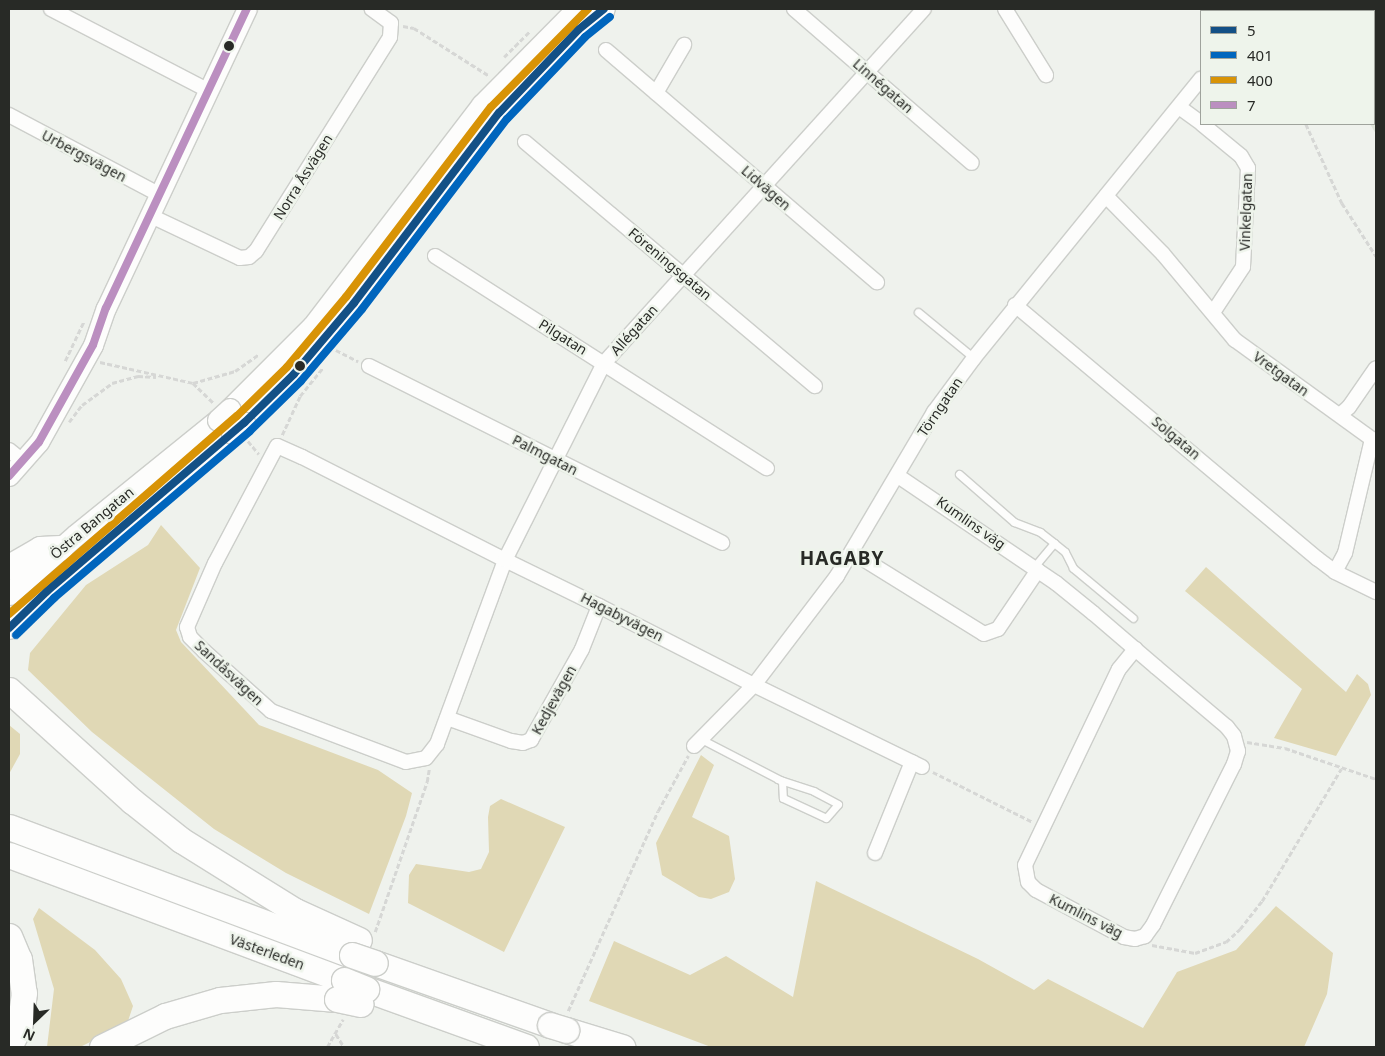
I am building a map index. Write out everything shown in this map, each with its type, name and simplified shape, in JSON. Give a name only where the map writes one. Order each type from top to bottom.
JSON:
[{"type":"highway","points":[[9,567],[40,549],[60,548]]},
{"type":"highway","name":"Västerleden","points":[[9,690],[164,827],[216,864],[368,949]]},
{"type":"highway","name":"Västerleden","points":[[9,827],[415,965],[431,984],[512,1012],[567,1022],[622,1047]]},
{"type":"highway","name":"Västerleden","points":[[9,855],[351,996]]},
{"type":"highway","points":[[9,936],[19,959],[24,993],[19,1027],[9,1047]]},
{"type":"highway","points":[[102,1047],[165,1016],[220,1000],[276,994],[351,996],[485,1039],[500,1038],[526,1047]]},
{"type":"main road","name":"Östra Bangatan","points":[[9,628],[231,422],[313,326],[482,105],[577,9]]},
{"type":"main road","name":"Östra Bangatan","points":[[9,594],[60,548],[294,374],[327,336],[499,113],[578,30],[604,9]]},
{"type":"street","points":[[51,9],[208,91]]},
{"type":"street","points":[[9,476],[24,462],[53,419],[75,373],[93,346],[106,308],[247,9]]},
{"type":"street","points":[[372,9],[391,25]]},
{"type":"street","name":"Linnégatan","points":[[794,9],[972,162]]},
{"type":"street","name":"Allégatan","points":[[447,718],[506,560],[555,458],[604,363],[924,9]]},
{"type":"street","points":[[1005,9],[1046,75]]},
{"type":"street","name":"Norra Åsvägen","points":[[151,216],[233,255],[249,257],[256,251],[382,52],[390,37],[391,25]]},
{"type":"street","points":[[656,93],[684,45]]},
{"type":"street","name":"Lidvägen","points":[[606,50],[877,282]]},
{"type":"street","name":"Törngatan","points":[[698,743],[754,685],[852,552],[934,412],[974,358],[1015,305],[1200,80]]},
{"type":"street","name":"Vinkelgatan","points":[[1179,107],[1200,123]]},
{"type":"street","name":"Urbergsvägen","points":[[9,115],[160,194]]},
{"type":"street","name":"Vinkelgatan","points":[[1203,125],[1241,156],[1248,168],[1243,267],[1214,311]]},
{"type":"street","name":"Föreningsgatan","points":[[525,142],[815,386]]},
{"type":"street","name":"Vretgatan","points":[[1106,196],[1118,205],[1246,348],[1372,439],[1345,553],[1335,572]]},
{"type":"street","name":"Pilgatan","points":[[435,256],[767,468]]},
{"type":"street","name":"Solgatan","points":[[1015,305],[1335,572],[1376,592]]},
{"type":"street","name":"Palmgatan","points":[[368,366],[722,543]]},
{"type":"street","points":[[1340,415],[1349,407],[1376,368]]},
{"type":"street","name":"Hagabyvägen","points":[[278,446],[754,685],[917,764]]},
{"type":"street","name":"Sandåsvägen","points":[[278,446],[264,466],[188,618],[190,637],[271,711],[406,762],[417,763],[432,752]]},
{"type":"street","points":[[9,450],[24,462]]},
{"type":"street","name":"Kumlins väg","points":[[898,476],[1036,569],[1135,648],[1227,727],[1236,744],[1238,751],[1234,764],[1153,925],[1144,936],[1135,939],[1124,937],[1036,890],[1028,882],[1025,865],[1042,826],[1119,669],[1135,648]]},
{"type":"street","points":[[852,552],[984,634],[998,629],[1036,569]]},
{"type":"street","name":"Kedjevägen","points":[[447,718],[510,741],[523,743],[532,740],[582,649],[600,606]]},
{"type":"street","points":[[432,752],[447,718]]},
{"type":"street","points":[[875,853],[917,764]]},
{"type":"lane","points":[[918,312],[974,358]]},
{"type":"lane","points":[[958,474],[1014,522],[1040,532],[1066,552],[1073,568],[1133,618]]},
{"type":"lane","points":[[1036,569],[1054,543]]},
{"type":"lane","points":[[698,743],[778,779],[814,791],[838,804],[826,818],[783,798],[782,781],[778,779]]},
{"type":"path","points":[[391,25],[414,28],[488,75]]},
{"type":"path","points":[[1306,125],[1342,203],[1376,256]]},
{"type":"path","points":[[334,349],[368,366]]},
{"type":"path","points":[[98,362],[113,363],[164,378]]},
{"type":"path","points":[[67,425],[82,405],[112,384],[138,376],[193,383],[246,366]]},
{"type":"path","points":[[193,383],[257,451]]},
{"type":"path","points":[[1236,744],[1249,742],[1285,748],[1341,769],[1376,779]]},
{"type":"path","points":[[567,1022],[658,811],[698,743]]},
{"type":"path","points":[[368,949],[427,782],[432,752]]},
{"type":"path","points":[[917,764],[1042,826]]},
{"type":"path","points":[[1135,939],[1163,949],[1195,953],[1226,942],[1262,901],[1341,769]]},
{"type":"path","points":[[327,1047],[336,1034],[351,996]]},
{"type":"path","points":[[336,1034],[344,1047]]},
{"type":"shaded area","points":[[1305,9],[1376,9],[1376,134],[1371,125],[1375,125],[1375,10]]},
{"type":"shaded area","points":[[161,525],[200,568],[176,630],[181,642],[259,725],[378,770],[412,793],[406,816],[369,914],[286,873],[214,829],[92,732],[28,670],[30,653],[86,585],[148,545]]},
{"type":"shaded area","points":[[1206,567],[1346,692],[1357,674],[1368,684],[1371,695],[1336,756],[1274,738],[1302,689],[1185,591]]},
{"type":"shaded area","points":[[9,725],[20,734],[20,754],[9,774]]},
{"type":"shaded area","points":[[701,755],[714,765],[692,817],[729,836],[735,879],[729,892],[711,899],[699,897],[662,875],[656,843]]},
{"type":"shaded area","points":[[501,799],[565,827],[504,952],[408,903],[409,875],[416,864],[469,872],[481,869],[489,852],[488,817],[490,806]]},
{"type":"shaded area","points":[[816,881],[978,959],[1034,990],[1048,979],[1143,1028],[1177,972],[1236,950],[1276,906],[1333,953],[1327,994],[1304,1047],[711,1047],[589,1001],[614,941],[690,975],[726,956],[793,997]]},
{"type":"shaded area","points":[[39,908],[95,950],[121,979],[133,1006],[127,1024],[80,1047],[47,1047],[54,989],[33,919]]},
{"type":"transit line","name":"7","points":[[9,476],[39,442],[93,345],[106,308],[247,9]]},
{"type":"transit line","name":"400","points":[[9,614],[237,416],[287,367],[346,297],[491,107],[588,9]]},
{"type":"transit line","name":"5","points":[[9,628],[47,591],[244,423],[294,374],[354,303],[499,113],[578,30],[604,9]]},
{"type":"transit line","name":"401","points":[[16,635],[54,598],[250,431],[301,381],[362,309],[507,119],[585,37],[610,17]]},
{"type":"district","name":"HAGABY","points":[[842,559]]}]
